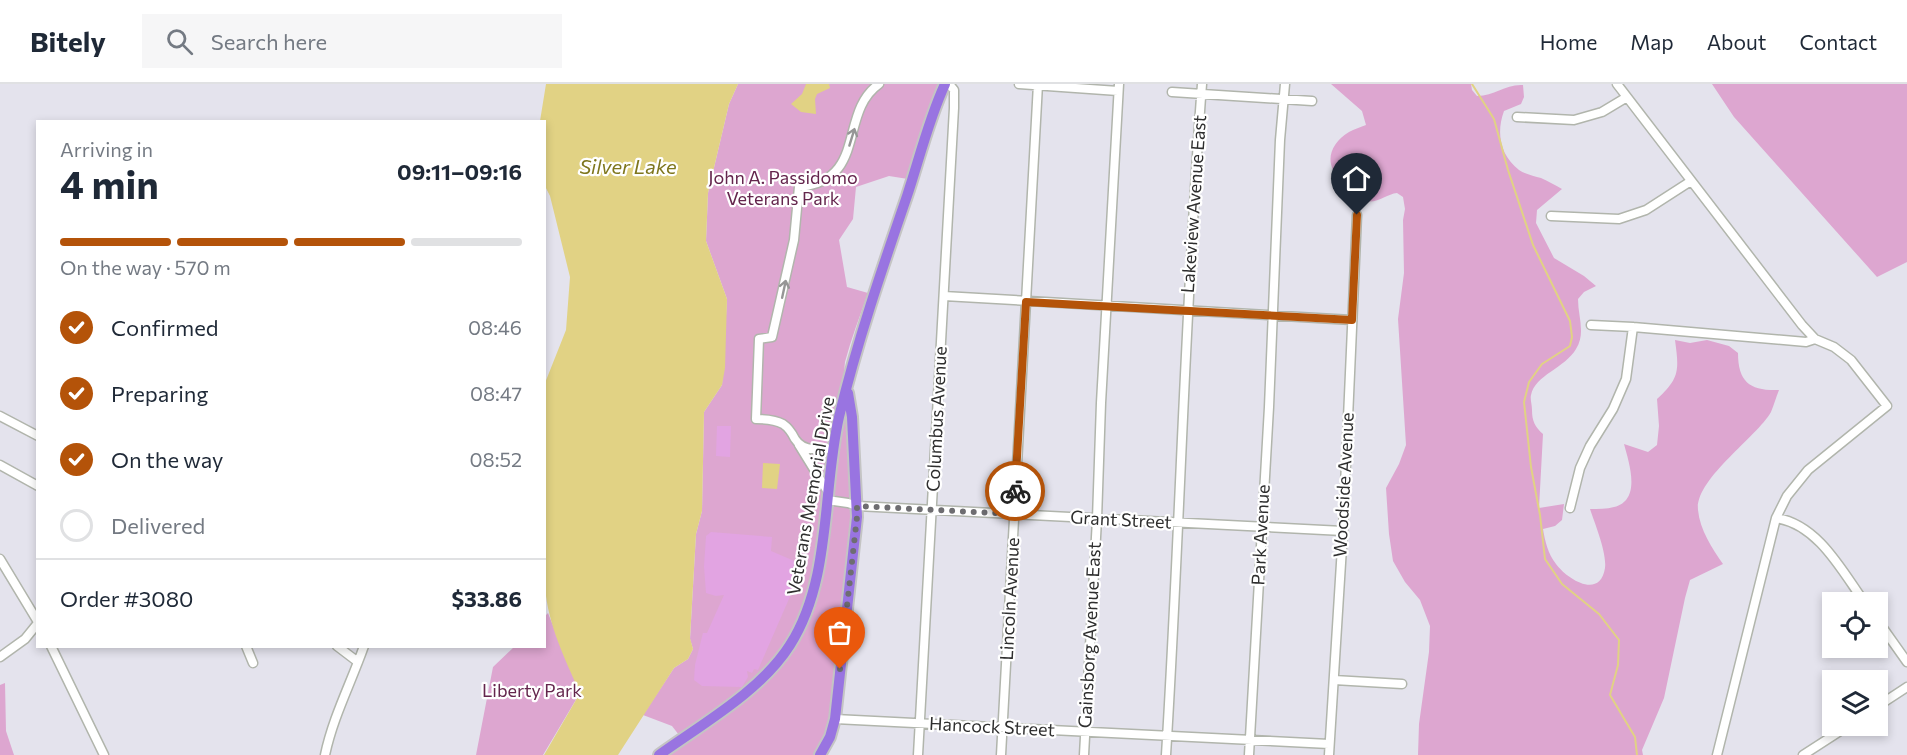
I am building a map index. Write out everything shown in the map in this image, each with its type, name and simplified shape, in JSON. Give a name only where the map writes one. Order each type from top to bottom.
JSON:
[{"type":"main road","name":"Veterans Memorial Drive","points":[[659,755],[757,682],[791,645],[800,629],[814,590],[839,417],[865,320],[947,84]]},
{"type":"main road","points":[[820,755],[830,737],[835,719],[857,517],[852,417],[848,387]]},
{"type":"street","points":[[828,496],[792,432],[781,423],[756,419],[759,339],[772,337],[794,240],[799,187],[825,181],[837,170],[845,159],[864,100],[879,84]]},
{"type":"street","name":"Columbus Avenue","points":[[918,755],[954,90],[947,84]]},
{"type":"street","points":[[1019,84],[1119,87]]},
{"type":"street","name":"Lincoln Avenue","points":[[1001,755],[1038,84]]},
{"type":"street","name":"Lakeview Avenue East","points":[[1166,755],[1188,309],[1202,84]]},
{"type":"street","name":"Park Avenue","points":[[1249,755],[1285,84]]},
{"type":"street","points":[[1617,84],[1786,306],[1815,339],[1834,347],[1851,360],[1887,406],[1808,470],[1787,496],[1776,519],[1717,755]]},
{"type":"street","name":"Gainsborg Avenue East","points":[[1084,755],[1119,87]]},
{"type":"street","points":[[1172,92],[1312,101]]},
{"type":"street","points":[[1516,117],[1574,120],[1602,112],[1627,97]]},
{"type":"street","points":[[1551,216],[1619,219],[1646,210],[1691,181]]},
{"type":"street","name":"Woodside Avenue","points":[[1329,755],[1343,531],[1357,215]]},
{"type":"street","points":[[944,296],[1352,320]]},
{"type":"street","points":[[1591,325],[1806,342],[1815,339]]},
{"type":"street","points":[[1570,508],[1580,468],[1590,446],[1613,409],[1626,379],[1632,327]]},
{"type":"street","points":[[0,416],[36,435]]},
{"type":"street","points":[[797,442],[814,450],[834,448]]},
{"type":"street","points":[[0,465],[36,485]]},
{"type":"street","name":"Grant Street","points":[[828,496],[857,506],[1343,531]]},
{"type":"street","points":[[1776,519],[1787,520],[1799,525],[1818,539],[1857,592]]},
{"type":"street","points":[[0,559],[36,620]]},
{"type":"street","points":[[0,657],[25,639],[36,625]]},
{"type":"street","points":[[1888,635],[1907,662]]},
{"type":"street","points":[[52,648],[104,755]]},
{"type":"street","points":[[247,648],[253,663]]},
{"type":"street","points":[[340,648],[358,662]]},
{"type":"street","points":[[325,755],[341,700],[363,648]]},
{"type":"street","points":[[1334,680],[1402,684]]},
{"type":"street","points":[[1888,699],[1907,687]]},
{"type":"street","name":"Hancock Street","points":[[835,719],[1329,744]]},
{"type":"street","points":[[1803,755],[1832,736]]},
{"type":"green space","name":"John A. Passidomo Veterans Park","points":[[738,84],[939,84],[908,179],[889,176],[856,187],[853,219],[839,240],[847,287],[868,293],[845,362],[844,380],[832,424],[818,542],[806,600],[795,626],[770,664],[733,697],[679,735],[672,726],[643,715],[674,668],[688,659],[693,649],[690,639],[696,534],[702,511],[704,412],[722,385],[727,299],[706,241],[708,193],[729,104]]},
{"type":"green space","points":[[1331,84],[1471,84],[1477,96],[1511,86],[1523,85],[1524,97],[1521,104],[1504,111],[1500,127],[1501,143],[1508,158],[1519,170],[1562,189],[1537,210],[1536,223],[1554,258],[1596,286],[1584,292],[1578,299],[1581,337],[1576,349],[1571,356],[1538,382],[1531,397],[1533,421],[1543,434],[1539,508],[1564,504],[1562,520],[1555,526],[1543,529],[1547,547],[1561,570],[1575,580],[1590,585],[1602,578],[1605,568],[1604,555],[1590,509],[1614,507],[1623,503],[1628,497],[1631,480],[1624,444],[1648,452],[1657,445],[1659,426],[1657,399],[1665,392],[1676,373],[1675,340],[1690,343],[1707,340],[1729,346],[1738,353],[1740,372],[1748,383],[1761,389],[1779,390],[1771,412],[1716,472],[1700,498],[1698,510],[1701,525],[1723,564],[1690,580],[1664,698],[1642,750],[1643,755],[1418,755],[1419,724],[1429,652],[1430,626],[1420,600],[1405,582],[1393,561],[1386,488],[1406,445],[1398,319],[1404,273],[1403,220],[1405,209],[1403,197],[1397,193],[1370,202],[1360,198],[1354,188],[1336,175],[1332,168],[1331,155],[1337,142],[1349,132],[1366,125],[1362,111]]},
{"type":"green space","points":[[1712,84],[1907,84],[1907,262],[1877,277],[1734,117]]},
{"type":"green space","points":[[844,416],[847,417],[851,496],[848,499],[837,497],[832,493],[835,460]]},
{"type":"green space","points":[[836,505],[847,507],[852,512],[843,605],[839,612],[834,658],[837,662],[830,723],[814,755],[665,755],[722,715],[800,636],[830,509]]},
{"type":"green space","name":"Liberty Park","points":[[548,613],[580,693],[543,755],[476,755],[493,667],[513,648],[546,648],[546,615]]},
{"type":"green space","points":[[5,683],[6,731],[14,755],[0,755],[0,685]]},
{"type":"shaded area","points":[[717,426],[731,426],[730,457],[716,456]]},
{"type":"shaded area","points":[[711,532],[772,537],[771,551],[799,563],[798,567],[802,569],[758,670],[754,669],[752,673],[747,671],[748,677],[742,687],[702,686],[694,680],[695,665],[703,633],[707,633],[724,595],[716,596],[706,593],[704,566],[706,536]]},
{"type":"water","name":"Silver Lake","points":[[546,84],[738,84],[729,104],[708,193],[706,241],[727,299],[725,368],[722,385],[704,412],[702,511],[696,534],[690,638],[693,649],[688,659],[674,668],[618,755],[544,755],[580,693],[553,628],[546,594],[546,380],[566,330],[570,277],[546,188],[546,120],[540,120]]},
{"type":"water","points":[[806,84],[829,84],[830,88],[817,94],[816,114],[801,112],[791,104],[802,94]]},
{"type":"water","points":[[763,463],[780,464],[777,489],[762,488]]},
{"type":"waterway","points":[[1472,84],[1494,119],[1533,245],[1570,321],[1572,337],[1570,346],[1542,364],[1529,382],[1524,402],[1545,559],[1562,584],[1599,614],[1619,640],[1618,665],[1610,695],[1635,737],[1637,755]]},
{"type":"way so far","points":[[840,669],[857,506],[1014,514],[1015,491]]},
{"type":"route","points":[[1015,491],[1026,302],[1352,320],[1357,215]]}]
